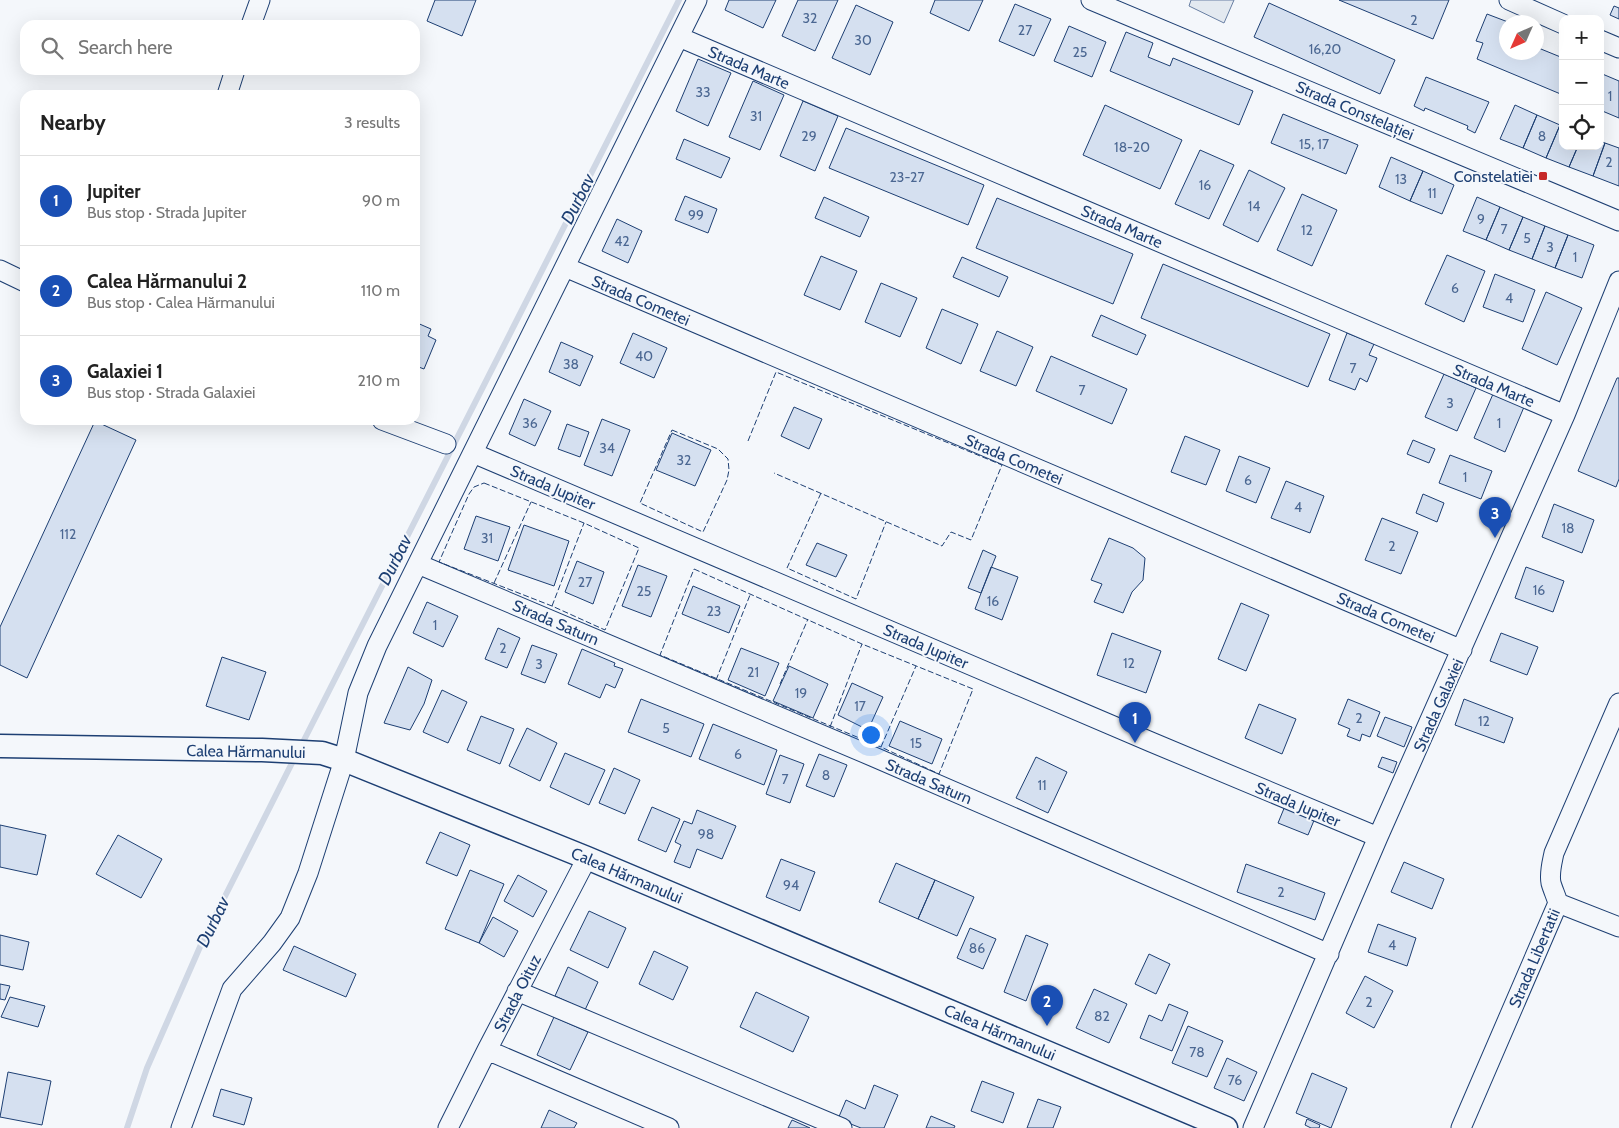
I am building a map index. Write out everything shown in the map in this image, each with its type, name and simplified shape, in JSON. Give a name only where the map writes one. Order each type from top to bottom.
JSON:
[{"type":"street","points":[[253,20],[260,0]]},
{"type":"street","points":[[182,1124],[232,990],[272,943],[290,918],[308,873],[344,760],[358,694],[376,646],[697,0]]},
{"type":"street","name":"Strada Constelației","points":[[1091,0],[1619,220]]},
{"type":"street","points":[[1509,0],[1559,22]]},
{"type":"street","name":"Strada Marte","points":[[679,37],[1565,415]]},
{"type":"street","points":[[1604,42],[1619,48]]},
{"type":"street","points":[[229,90],[233,75]]},
{"type":"street","name":"Strada Cometei","points":[[565,267],[1462,650]]},
{"type":"street","points":[[0,270],[20,280]]},
{"type":"street","name":"Strada Galaxiei","points":[[1253,1128],[1378,838],[1565,415],[1619,281]]},
{"type":"street","points":[[395,425],[446,444]]},
{"type":"street","name":"Strada Jupiter","points":[[473,453],[1378,838]]},
{"type":"street","name":"Strada Saturn","points":[[418,564],[874,757],[1328,954]]},
{"type":"street","name":"Strada Libertatii","points":[[1461,1128],[1558,904],[1550,879],[1554,853],[1619,703]]},
{"type":"street","name":"Calea Hărmanului","points":[[0,746],[262,750],[322,753],[344,760],[587,858],[1226,1128]]},
{"type":"street","name":"Strada Oituz","points":[[448,1128],[587,858]]},
{"type":"street","points":[[1558,904],[1619,927]]},
{"type":"street","points":[[517,991],[842,1128]]},
{"type":"street","points":[[487,1050],[669,1128]]},
{"type":"shaded area","points":[[1191,0],[1234,0],[1224,23],[1189,6]]},
{"type":"building","points":[[435,0],[476,0],[462,36],[427,21]]},
{"type":"building","points":[[729,0],[776,0],[763,28],[725,10]]},
{"type":"building","points":[[798,0],[838,0],[815,51],[782,36]]},
{"type":"building","points":[[935,0],[983,0],[969,31],[930,13]]},
{"type":"building","points":[[1339,0],[1449,0],[1433,39]]},
{"type":"building","points":[[1269,3],[1395,60],[1380,94],[1254,37]]},
{"type":"building","points":[[1015,4],[1051,19],[1034,56],[999,41]]},
{"type":"building","points":[[856,5],[893,22],[870,75],[832,58]]},
{"type":"building","points":[[1614,6],[1619,8],[1619,19],[1610,15]]},
{"type":"building","points":[[1487,14],[1499,19],[1499,60],[1544,60],[1544,50],[1559,56],[1559,93],[1477,59],[1483,43],[1476,41]]},
{"type":"building","points":[[1069,26],[1106,42],[1092,77],[1054,61]]},
{"type":"building","points":[[1126,32],[1153,43],[1148,57],[1170,66],[1173,58],[1253,91],[1239,125],[1110,71]]},
{"type":"building","points":[[698,59],[731,73],[708,126],[676,111]]},
{"type":"building","points":[[1604,75],[1619,81],[1619,118],[1604,112]]},
{"type":"building","points":[[1426,77],[1489,102],[1475,133],[1467,129],[1468,126],[1425,108],[1424,111],[1414,106]]},
{"type":"building","points":[[753,81],[784,95],[760,150],[729,137]]},
{"type":"building","points":[[803,101],[838,116],[815,171],[780,156]]},
{"type":"building","points":[[1105,105],[1182,140],[1160,189],[1083,155]]},
{"type":"building","points":[[1515,105],[1537,115],[1523,148],[1500,139]]},
{"type":"building","points":[[1283,114],[1358,145],[1346,174],[1271,143]]},
{"type":"building","points":[[1537,115],[1559,125],[1546,158],[1523,148]]},
{"type":"building","points":[[1559,127],[1559,150],[1576,150],[1569,167],[1546,158]]},
{"type":"building","points":[[846,128],[984,185],[968,225],[829,168]]},
{"type":"building","points":[[684,139],[730,158],[721,178],[676,159]]},
{"type":"building","points":[[1605,143],[1619,148],[1619,186],[1593,176]]},
{"type":"building","points":[[1200,150],[1234,165],[1209,219],[1175,204]]},
{"type":"building","points":[[1576,150],[1602,150],[1593,176],[1569,167]]},
{"type":"building","points":[[1391,157],[1423,171],[1410,201],[1379,187]]},
{"type":"building","points":[[1249,170],[1285,188],[1258,242],[1223,225]]},
{"type":"building","points":[[1423,171],[1454,185],[1442,214],[1410,201]]},
{"type":"building","points":[[1302,194],[1337,210],[1312,266],[1277,250]]},
{"type":"building","points":[[685,196],[717,209],[708,233],[675,220]]},
{"type":"building","points":[[824,197],[869,217],[860,237],[815,218]]},
{"type":"building","points":[[1477,197],[1500,207],[1486,240],[1463,231]]},
{"type":"building","points":[[997,198],[1133,254],[1113,304],[976,248]]},
{"type":"building","points":[[1500,207],[1523,217],[1509,250],[1486,240]]},
{"type":"building","points":[[1523,217],[1545,226],[1532,259],[1509,250]]},
{"type":"building","points":[[617,219],[642,231],[628,263],[602,251]]},
{"type":"building","points":[[1545,226],[1568,235],[1555,268],[1532,259]]},
{"type":"building","points":[[1568,235],[1594,245],[1582,278],[1555,268]]},
{"type":"building","points":[[1447,255],[1485,271],[1464,322],[1425,304]]},
{"type":"building","points":[[821,256],[857,271],[840,310],[804,295]]},
{"type":"building","points":[[962,257],[1008,277],[999,297],[953,277]]},
{"type":"building","points":[[1163,264],[1330,334],[1308,387],[1141,318]]},
{"type":"building","points":[[1495,274],[1535,290],[1523,322],[1483,307]]},
{"type":"building","points":[[881,283],[917,298],[900,337],[865,322]]},
{"type":"building","points":[[1546,292],[1582,308],[1557,365],[1522,349]]},
{"type":"building","points":[[942,309],[978,324],[961,364],[926,348]]},
{"type":"building","points":[[1101,315],[1146,335],[1137,355],[1092,336]]},
{"type":"building","points":[[420,324],[431,329],[428,336],[436,340],[424,369],[420,368]]},
{"type":"building","points":[[997,331],[1033,347],[1016,386],[980,371]]},
{"type":"building","points":[[633,333],[667,348],[654,378],[620,363]]},
{"type":"building","points":[[1347,333],[1374,344],[1369,355],[1377,358],[1367,382],[1360,378],[1355,390],[1329,380]]},
{"type":"building","points":[[561,342],[593,356],[580,386],[549,372]]},
{"type":"building","points":[[1051,356],[1127,389],[1112,424],[1036,391]]},
{"type":"building","points":[[1444,374],[1476,388],[1457,431],[1425,417]]},
{"type":"building","points":[[1617,378],[1619,378],[1619,479],[1616,487],[1578,471]]},
{"type":"building","points":[[1493,394],[1524,407],[1505,452],[1474,438]]},
{"type":"building","points":[[524,399],[551,411],[535,446],[509,434]]},
{"type":"building","points":[[794,407],[822,419],[809,449],[781,436]]},
{"type":"building","points":[[602,419],[630,430],[612,476],[584,465]]},
{"type":"building","points":[[567,424],[589,432],[580,457],[558,449]]},
{"type":"building","points":[[93,425],[104,425],[136,440],[27,678],[0,665],[0,627]]},
{"type":"building","points":[[672,433],[711,450],[695,486],[656,470]]},
{"type":"building","points":[[1185,436],[1220,450],[1206,485],[1171,472]]},
{"type":"building","points":[[1413,440],[1435,449],[1429,463],[1407,454]]},
{"type":"building","points":[[1450,455],[1492,471],[1481,499],[1439,483]]},
{"type":"building","points":[[1239,456],[1270,468],[1256,503],[1226,491]]},
{"type":"building","points":[[1286,481],[1324,496],[1310,533],[1271,518]]},
{"type":"building","points":[[1423,494],[1444,503],[1437,522],[1416,513]]},
{"type":"building","points":[[1554,504],[1594,520],[1582,553],[1542,537]]},
{"type":"building","points":[[476,516],[510,527],[498,561],[464,549]]},
{"type":"building","points":[[1382,518],[1418,532],[1401,574],[1365,560]]},
{"type":"building","points":[[524,525],[569,541],[554,586],[508,570]]},
{"type":"building","points":[[1109,538],[1133,548],[1145,558],[1143,580],[1132,592],[1123,613],[1094,602],[1102,584],[1091,580]]},
{"type":"building","points":[[817,543],[847,555],[836,577],[806,565]]},
{"type":"building","points":[[983,550],[996,556],[981,593],[968,588]]},
{"type":"building","points":[[577,561],[604,572],[593,604],[565,592]]},
{"type":"building","points":[[638,565],[667,576],[651,617],[622,606]]},
{"type":"building","points":[[991,567],[1018,577],[1002,620],[975,609]]},
{"type":"building","points":[[1526,567],[1564,581],[1553,612],[1515,598]]},
{"type":"building","points":[[693,586],[740,606],[729,633],[682,614]]},
{"type":"building","points":[[427,602],[458,616],[443,647],[413,633]]},
{"type":"building","points":[[1241,603],[1269,615],[1246,671],[1218,659]]},
{"type":"building","points":[[498,628],[520,638],[507,668],[485,659]]},
{"type":"building","points":[[1112,633],[1161,651],[1146,693],[1097,675]]},
{"type":"building","points":[[1501,633],[1538,647],[1527,675],[1490,661]]},
{"type":"building","points":[[532,645],[557,654],[545,683],[521,674]]},
{"type":"building","points":[[741,648],[779,663],[765,696],[728,680]]},
{"type":"building","points":[[582,649],[615,663],[614,666],[623,669],[615,688],[606,684],[600,698],[568,684]]},
{"type":"building","points":[[222,657],[266,672],[249,720],[206,706]]},
{"type":"building","points":[[789,666],[828,684],[813,718],[773,701]]},
{"type":"building","points":[[408,667],[432,680],[424,704],[410,730],[384,723]]},
{"type":"building","points":[[852,683],[883,697],[868,730],[838,715]]},
{"type":"building","points":[[442,690],[467,702],[448,743],[423,732]]},
{"type":"building","points":[[641,699],[704,724],[691,757],[628,732]]},
{"type":"building","points":[[1348,699],[1380,712],[1370,737],[1362,734],[1360,741],[1347,736],[1350,729],[1338,724]]},
{"type":"building","points":[[1464,699],[1513,718],[1504,743],[1455,725]]},
{"type":"building","points":[[1259,704],[1296,719],[1282,754],[1245,738]]},
{"type":"building","points":[[481,716],[514,729],[500,764],[467,750]]},
{"type":"building","points":[[1385,717],[1412,727],[1404,747],[1377,736]]},
{"type":"building","points":[[900,721],[942,739],[932,764],[889,746]]},
{"type":"building","points":[[713,724],[777,750],[764,785],[699,759]]},
{"type":"building","points":[[527,728],[557,743],[540,781],[509,766]]},
{"type":"building","points":[[565,753],[605,770],[589,805],[550,787]]},
{"type":"building","points":[[819,754],[847,765],[834,797],[806,786]]},
{"type":"building","points":[[780,755],[804,764],[790,803],[766,794]]},
{"type":"building","points":[[1036,757],[1067,772],[1048,813],[1016,798]]},
{"type":"building","points":[[1382,757],[1397,762],[1393,773],[1378,767]]},
{"type":"building","points":[[614,768],[640,780],[625,814],[599,803]]},
{"type":"building","points":[[1285,806],[1315,818],[1308,835],[1278,823]]},
{"type":"building","points":[[652,807],[680,819],[666,852],[638,840]]},
{"type":"building","points":[[697,810],[736,826],[722,859],[697,849],[690,868],[674,862],[681,845],[675,842],[684,821],[692,824]]},
{"type":"building","points":[[0,825],[46,835],[37,875],[0,867]]},
{"type":"building","points":[[440,832],[470,845],[457,876],[426,863]]},
{"type":"building","points":[[118,835],[162,859],[141,898],[96,874]]},
{"type":"building","points":[[781,859],[815,872],[800,911],[766,897]]},
{"type":"building","points":[[1404,862],[1444,879],[1432,909],[1391,892]]},
{"type":"building","points":[[896,863],[935,880],[918,919],[879,902]]},
{"type":"building","points":[[1246,864],[1325,893],[1315,920],[1237,892]]},
{"type":"building","points":[[470,870],[504,884],[479,943],[445,929]]},
{"type":"building","points":[[518,875],[547,891],[533,917],[504,901]]},
{"type":"building","points":[[935,880],[974,897],[957,936],[918,919]]},
{"type":"building","points":[[589,911],[626,928],[608,968],[570,950]]},
{"type":"building","points":[[493,917],[518,931],[504,957],[479,943]]},
{"type":"building","points":[[1378,924],[1416,938],[1407,966],[1368,952]]},
{"type":"building","points":[[970,928],[996,939],[983,969],[957,958]]},
{"type":"building","points":[[0,935],[29,942],[23,970],[0,965]]},
{"type":"building","points":[[1026,935],[1048,944],[1026,1001],[1004,992]]},
{"type":"building","points":[[294,946],[356,974],[346,997],[283,970]]},
{"type":"building","points":[[654,951],[688,967],[673,1000],[639,984]]},
{"type":"building","points":[[1149,954],[1170,964],[1156,994],[1135,984]]},
{"type":"building","points":[[568,967],[598,982],[585,1010],[555,996]]},
{"type":"building","points":[[1365,976],[1393,991],[1374,1028],[1346,1013]]},
{"type":"building","points":[[0,984],[10,986],[5,1000],[0,999]]},
{"type":"building","points":[[1094,989],[1127,1004],[1109,1043],[1076,1028]]},
{"type":"building","points":[[756,992],[809,1017],[793,1052],[740,1027]]},
{"type":"building","points":[[10,997],[45,1006],[38,1027],[1,1017]]},
{"type":"building","points":[[1169,1004],[1188,1012],[1172,1051],[1140,1038],[1149,1015],[1162,1021]]},
{"type":"building","points":[[554,1017],[588,1032],[570,1070],[537,1055]]},
{"type":"building","points":[[1188,1026],[1223,1041],[1207,1077],[1172,1063]]},
{"type":"building","points":[[1227,1058],[1257,1072],[1244,1101],[1214,1088]]},
{"type":"building","points":[[8,1072],[51,1081],[42,1125],[0,1117]]},
{"type":"building","points":[[1312,1073],[1347,1088],[1331,1128],[1296,1113]]},
{"type":"building","points":[[982,1081],[1014,1093],[1003,1123],[971,1111]]},
{"type":"building","points":[[874,1085],[898,1095],[884,1128],[861,1128],[838,1119],[846,1100],[865,1109]]},
{"type":"building","points":[[221,1089],[252,1098],[244,1125],[213,1116]]},
{"type":"building","points":[[1038,1099],[1061,1107],[1053,1128],[1027,1128]]},
{"type":"building","points":[[549,1110],[577,1123],[574,1128],[541,1128]]},
{"type":"building","points":[[931,1116],[955,1126],[954,1128],[926,1128]]},
{"type":"building","points":[[1307,1119],[1320,1125],[1319,1128],[1311,1128],[1305,1125]]},
{"type":"building","points":[[792,1120],[810,1128],[788,1128]]},
{"type":"waterway","name":"Durbav","points":[[300,748],[679,0]]},
{"type":"waterway","name":"Durbav","points":[[127,1128],[147,1068],[203,940],[295,757]]},
{"type":"fence","points":[[748,441],[776,372],[1002,465],[971,540],[951,532],[942,546],[774,473]]},
{"type":"fence","points":[[672,430],[718,449],[728,459],[729,470],[727,480],[703,532],[640,503],[672,430]]},
{"type":"fence","points":[[484,483],[584,523],[639,548],[605,630],[552,606],[439,562],[469,494],[474,487],[484,483]]},
{"type":"fence","points":[[821,493],[787,568],[856,599],[886,522]]},
{"type":"fence","points":[[494,583],[531,502]]},
{"type":"fence","points":[[552,606],[584,523]]},
{"type":"fence","points":[[694,569],[862,644],[973,689],[939,774],[881,747],[660,655],[694,569]]},
{"type":"fence","points":[[716,680],[750,595]]},
{"type":"fence","points":[[780,684],[808,619]]},
{"type":"fence","points":[[830,727],[862,644]]},
{"type":"fence","points":[[881,747],[916,666]]},
{"type":"place","name":"Constelatiei","points":[[1543,176]]},
{"type":"place","name":"Galaxiei 1","points":[[1495,538]]},
{"type":"place","name":"Jupiter","points":[[1135,743]]},
{"type":"place","name":"Calea Hărmanului 2","points":[[1047,1026]]}]
